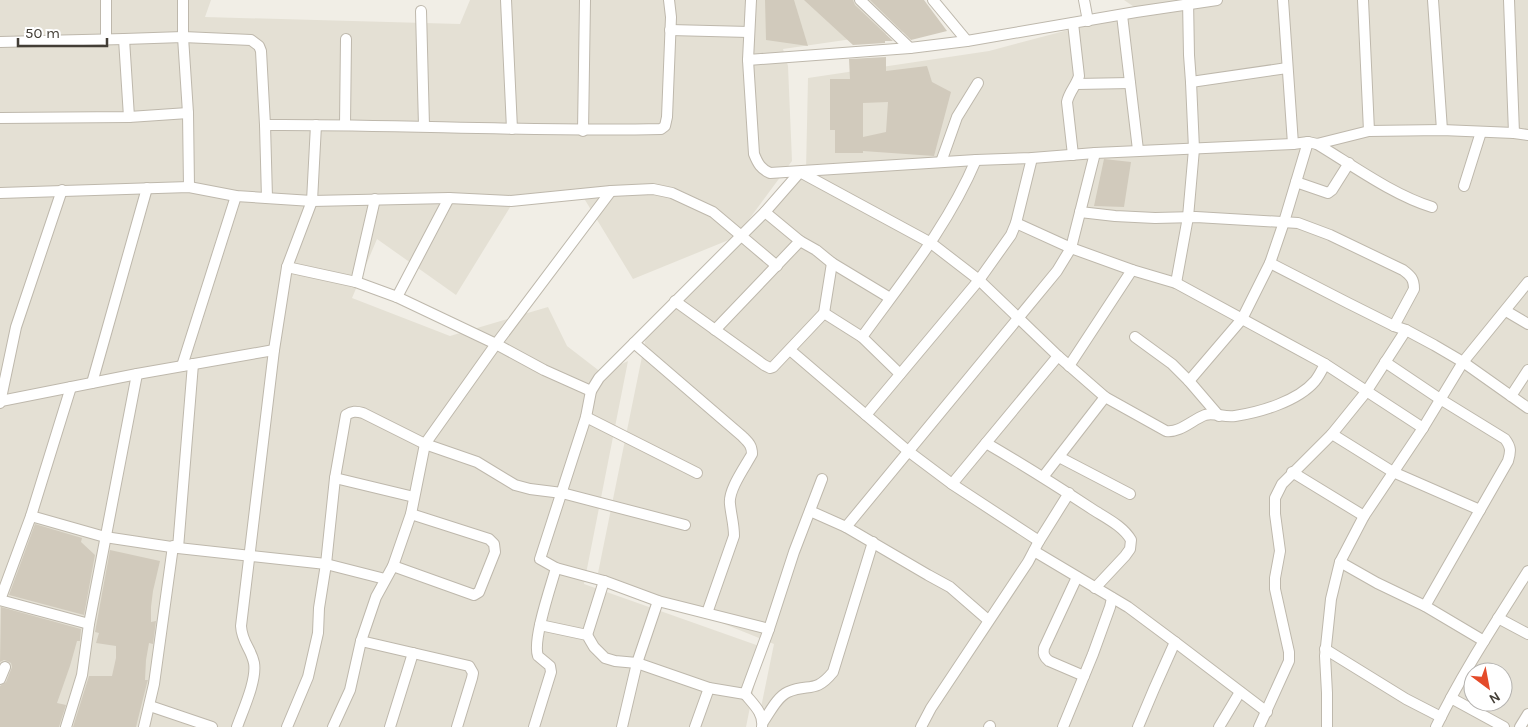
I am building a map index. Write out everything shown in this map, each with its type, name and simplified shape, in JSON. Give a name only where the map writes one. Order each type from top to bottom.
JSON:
[{"type":"street","points":[[106,0],[106,40]]},
{"type":"street","points":[[184,0],[183,36],[188,113],[189,187]]},
{"type":"street","points":[[506,0],[512,128]]},
{"type":"street","points":[[583,131],[585,0]]},
{"type":"street","points":[[265,125],[424,126],[583,131],[661,129],[665,126],[667,117],[670,30],[669,0]]},
{"type":"street","points":[[751,0],[748,60],[754,154],[758,164],[770,173],[1032,158],[1095,152],[1313,143],[1369,131],[1442,130],[1528,135]]},
{"type":"street","points":[[860,0],[910,48]]},
{"type":"street","points":[[933,0],[967,41]]},
{"type":"street","points":[[1084,0],[1088,21]]},
{"type":"street","points":[[748,60],[910,48],[967,41],[1189,2],[1217,0]]},
{"type":"street","points":[[1283,0],[1293,144]]},
{"type":"street","points":[[1363,0],[1369,131]]},
{"type":"street","points":[[1433,0],[1442,130]]},
{"type":"street","points":[[1509,0],[1514,133]]},
{"type":"street","points":[[1176,284],[1188,217],[1194,148],[1189,55],[1189,2]]},
{"type":"street","points":[[421,11],[424,126]]},
{"type":"street","points":[[1122,14],[1138,150]]},
{"type":"street","points":[[1073,23],[1079,76],[1077,84],[1069,95],[1067,102],[1073,154]]},
{"type":"street","points":[[670,30],[750,32]]},
{"type":"street","points":[[0,42],[183,36],[252,40],[259,46],[261,52],[267,198]]},
{"type":"street","points":[[124,39],[129,117]]},
{"type":"street","points":[[345,125],[346,39]]},
{"type":"street","points":[[1191,82],[1288,68]]},
{"type":"street","points":[[1077,84],[1130,83]]},
{"type":"street","points":[[941,162],[957,117],[978,84]]},
{"type":"street","points":[[0,118],[129,117],[188,113]]},
{"type":"street","points":[[237,727],[254,676],[252,655],[246,647],[241,626],[274,350],[287,267],[312,201],[316,125]]},
{"type":"street","points":[[1464,186],[1481,132]]},
{"type":"street","points":[[1313,143],[1386,186],[1421,204],[1432,207]]},
{"type":"street","points":[[1190,381],[1242,319],[1270,263],[1296,182],[1313,143]]},
{"type":"street","points":[[846,527],[1057,271],[1071,248],[1095,152]]},
{"type":"street","points":[[866,415],[979,280],[1011,235],[1032,158]]},
{"type":"street","points":[[862,337],[931,243],[956,202],[976,160]]},
{"type":"street","points":[[1296,182],[1328,193],[1332,190],[1349,163]]},
{"type":"street","points":[[769,629],[658,601],[604,581],[556,568],[540,559],[586,417],[591,391],[599,378],[765,212],[800,172]]},
{"type":"street","points":[[800,172],[931,243],[979,280],[1058,356],[1104,396],[1166,431],[1174,431],[1206,415],[1236,416],[1277,406],[1303,392],[1316,380],[1325,364]]},
{"type":"street","points":[[0,193],[189,187],[236,196],[312,201],[449,198],[511,201],[611,191],[653,189],[672,193],[713,212],[777,266]]},
{"type":"street","points":[[92,383],[147,188]]},
{"type":"street","points":[[62,190],[16,328],[0,402],[137,374],[274,350]]},
{"type":"street","points":[[333,727],[350,690],[361,641],[376,596],[393,566],[411,514],[425,444],[496,344],[611,191]]},
{"type":"street","points":[[182,366],[236,196]]},
{"type":"street","points":[[397,297],[449,198]]},
{"type":"street","points":[[356,282],[375,199]]},
{"type":"street","points":[[765,212],[832,263],[890,298]]},
{"type":"street","points":[[1080,212],[1135,217],[1188,217],[1298,222],[1330,235],[1403,270],[1411,276],[1414,282],[1414,289],[1394,326]]},
{"type":"street","points":[[1016,222],[1071,248],[1176,284],[1325,364],[1423,428]]},
{"type":"street","points":[[715,330],[800,240]]},
{"type":"street","points":[[675,301],[770,368],[778,364],[824,313],[832,263]]},
{"type":"street","points":[[1270,263],[1394,326],[1406,330],[1463,362],[1528,408]]},
{"type":"street","points":[[287,267],[356,282],[397,297],[496,344],[544,370],[591,391]]},
{"type":"street","points":[[1069,366],[1132,270]]},
{"type":"street","points":[[1329,726],[1325,649],[1331,599],[1340,562],[1364,516],[1423,428],[1463,362],[1528,282]]},
{"type":"street","points":[[1506,310],[1528,324]]},
{"type":"street","points":[[824,313],[862,337],[900,374]]},
{"type":"street","points":[[1259,727],[1289,660],[1289,652],[1275,590],[1275,578],[1280,551],[1275,514],[1275,498],[1282,484],[1292,472],[1332,434],[1366,392],[1406,330]]},
{"type":"street","points":[[1135,337],[1172,364],[1190,381],[1219,416]]},
{"type":"street","points":[[634,343],[750,443],[752,448],[752,454],[730,494],[729,503],[734,525],[734,536],[707,613]]},
{"type":"street","points":[[790,350],[908,451],[952,484],[1039,541]]},
{"type":"street","points":[[952,484],[1058,356]]},
{"type":"street","points":[[1385,362],[1505,439],[1511,451],[1508,460],[1425,606]]},
{"type":"street","points":[[144,727],[154,684],[176,547],[193,364]]},
{"type":"street","points":[[1511,396],[1528,370]]},
{"type":"street","points":[[66,727],[82,675],[89,624],[137,374]]},
{"type":"street","points":[[71,387],[31,516],[0,600],[89,624]]},
{"type":"street","points":[[1043,478],[1104,396]]},
{"type":"street","points":[[287,727],[308,676],[318,634],[319,608],[326,564],[335,478],[346,415],[351,412],[363,413],[425,444],[477,462],[515,485],[562,493],[685,525]]},
{"type":"street","points":[[586,417],[697,473]]},
{"type":"street","points":[[1332,434],[1392,472],[1480,510]]},
{"type":"street","points":[[986,443],[1069,493],[1128,534],[1132,540],[1130,549],[1095,588]]},
{"type":"street","points":[[1059,456],[1130,494]]},
{"type":"street","points":[[1292,472],[1364,516]]},
{"type":"street","points":[[335,478],[414,497]]},
{"type":"street","points":[[745,694],[794,552],[822,479]]},
{"type":"street","points":[[921,727],[931,708],[1034,551],[1069,493]]},
{"type":"street","points":[[810,511],[846,527],[950,587],[988,620]]},
{"type":"street","points":[[393,566],[474,595],[480,592],[496,552],[494,544],[489,539],[411,514]]},
{"type":"street","points":[[31,516],[105,537],[326,564],[386,580]]},
{"type":"street","points":[[762,724],[780,698],[788,692],[815,687],[825,682],[833,672],[873,542]]},
{"type":"street","points":[[1034,551],[1128,608],[1267,712]]},
{"type":"street","points":[[1340,562],[1377,583],[1425,606],[1484,641]]},
{"type":"street","points":[[534,727],[551,672],[550,666],[536,652],[540,625],[556,568]]},
{"type":"street","points":[[1436,727],[1484,641],[1528,570]]},
{"type":"street","points":[[1077,578],[1043,653],[1049,661],[1084,676]]},
{"type":"street","points":[[604,581],[587,635],[594,647],[605,658],[615,662],[637,663],[709,688],[745,694],[760,712],[762,724]]},
{"type":"street","points":[[1063,727],[1084,676],[1112,598]]},
{"type":"street","points":[[622,727],[637,663],[658,601]]},
{"type":"street","points":[[1498,618],[1528,634]]},
{"type":"street","points":[[540,625],[587,635]]},
{"type":"street","points":[[361,641],[469,666],[472,669],[472,678],[457,727]]},
{"type":"street","points":[[1138,727],[1175,642]]},
{"type":"street","points":[[1325,649],[1406,699],[1441,717]]},
{"type":"street","points":[[390,727],[413,653]]},
{"type":"street","points":[[0,679],[5,667]]},
{"type":"street","points":[[695,727],[709,688]]},
{"type":"street","points":[[1219,727],[1240,692]]},
{"type":"street","points":[[1451,698],[1504,727]]},
{"type":"street","points":[[150,706],[212,727]]},
{"type":"street","points":[[1520,727],[1528,714]]},
{"type":"shaded area","points":[[0,0],[211,0],[205,17],[460,24],[470,0],[917,0],[942,26],[783,49],[788,66],[792,161],[736,237],[633,279],[582,195],[515,199],[456,295],[377,239],[352,298],[450,336],[548,307],[567,346],[602,373],[628,361],[584,584],[762,647],[746,727],[0,727]]},
{"type":"shaded area","points":[[1124,0],[1528,0],[1528,727],[757,727],[774,644],[598,573],[648,327],[806,171],[808,78],[989,51],[1140,11]]},
{"type":"building","points":[[765,0],[794,0],[808,46],[766,40]]},
{"type":"building","points":[[804,0],[853,0],[855,5],[893,41],[853,45]]},
{"type":"building","points":[[870,0],[924,0],[947,31],[911,40]]},
{"type":"building","points":[[886,57],[886,71],[927,66],[932,82],[951,92],[934,156],[863,151],[863,153],[835,153],[835,130],[830,130],[830,79],[850,79],[849,59]],"holes":[[[888,102],[886,132],[863,137],[863,103]]]},
{"type":"building","points":[[1104,159],[1131,162],[1124,207],[1094,206]]},
{"type":"building","points":[[35,524],[82,538],[81,542],[95,555],[84,615],[9,595]]},
{"type":"building","points":[[110,550],[160,561],[151,607],[151,622],[156,621],[153,644],[149,643],[146,660],[145,680],[148,680],[136,727],[73,727],[89,676],[112,676],[116,658],[116,646],[96,643],[99,633],[95,632]]},
{"type":"building","points":[[1,607],[81,629],[80,641],[77,641],[57,703],[66,705],[59,727],[0,727],[0,686],[6,682],[12,667],[11,663],[7,661],[0,662]]}]
